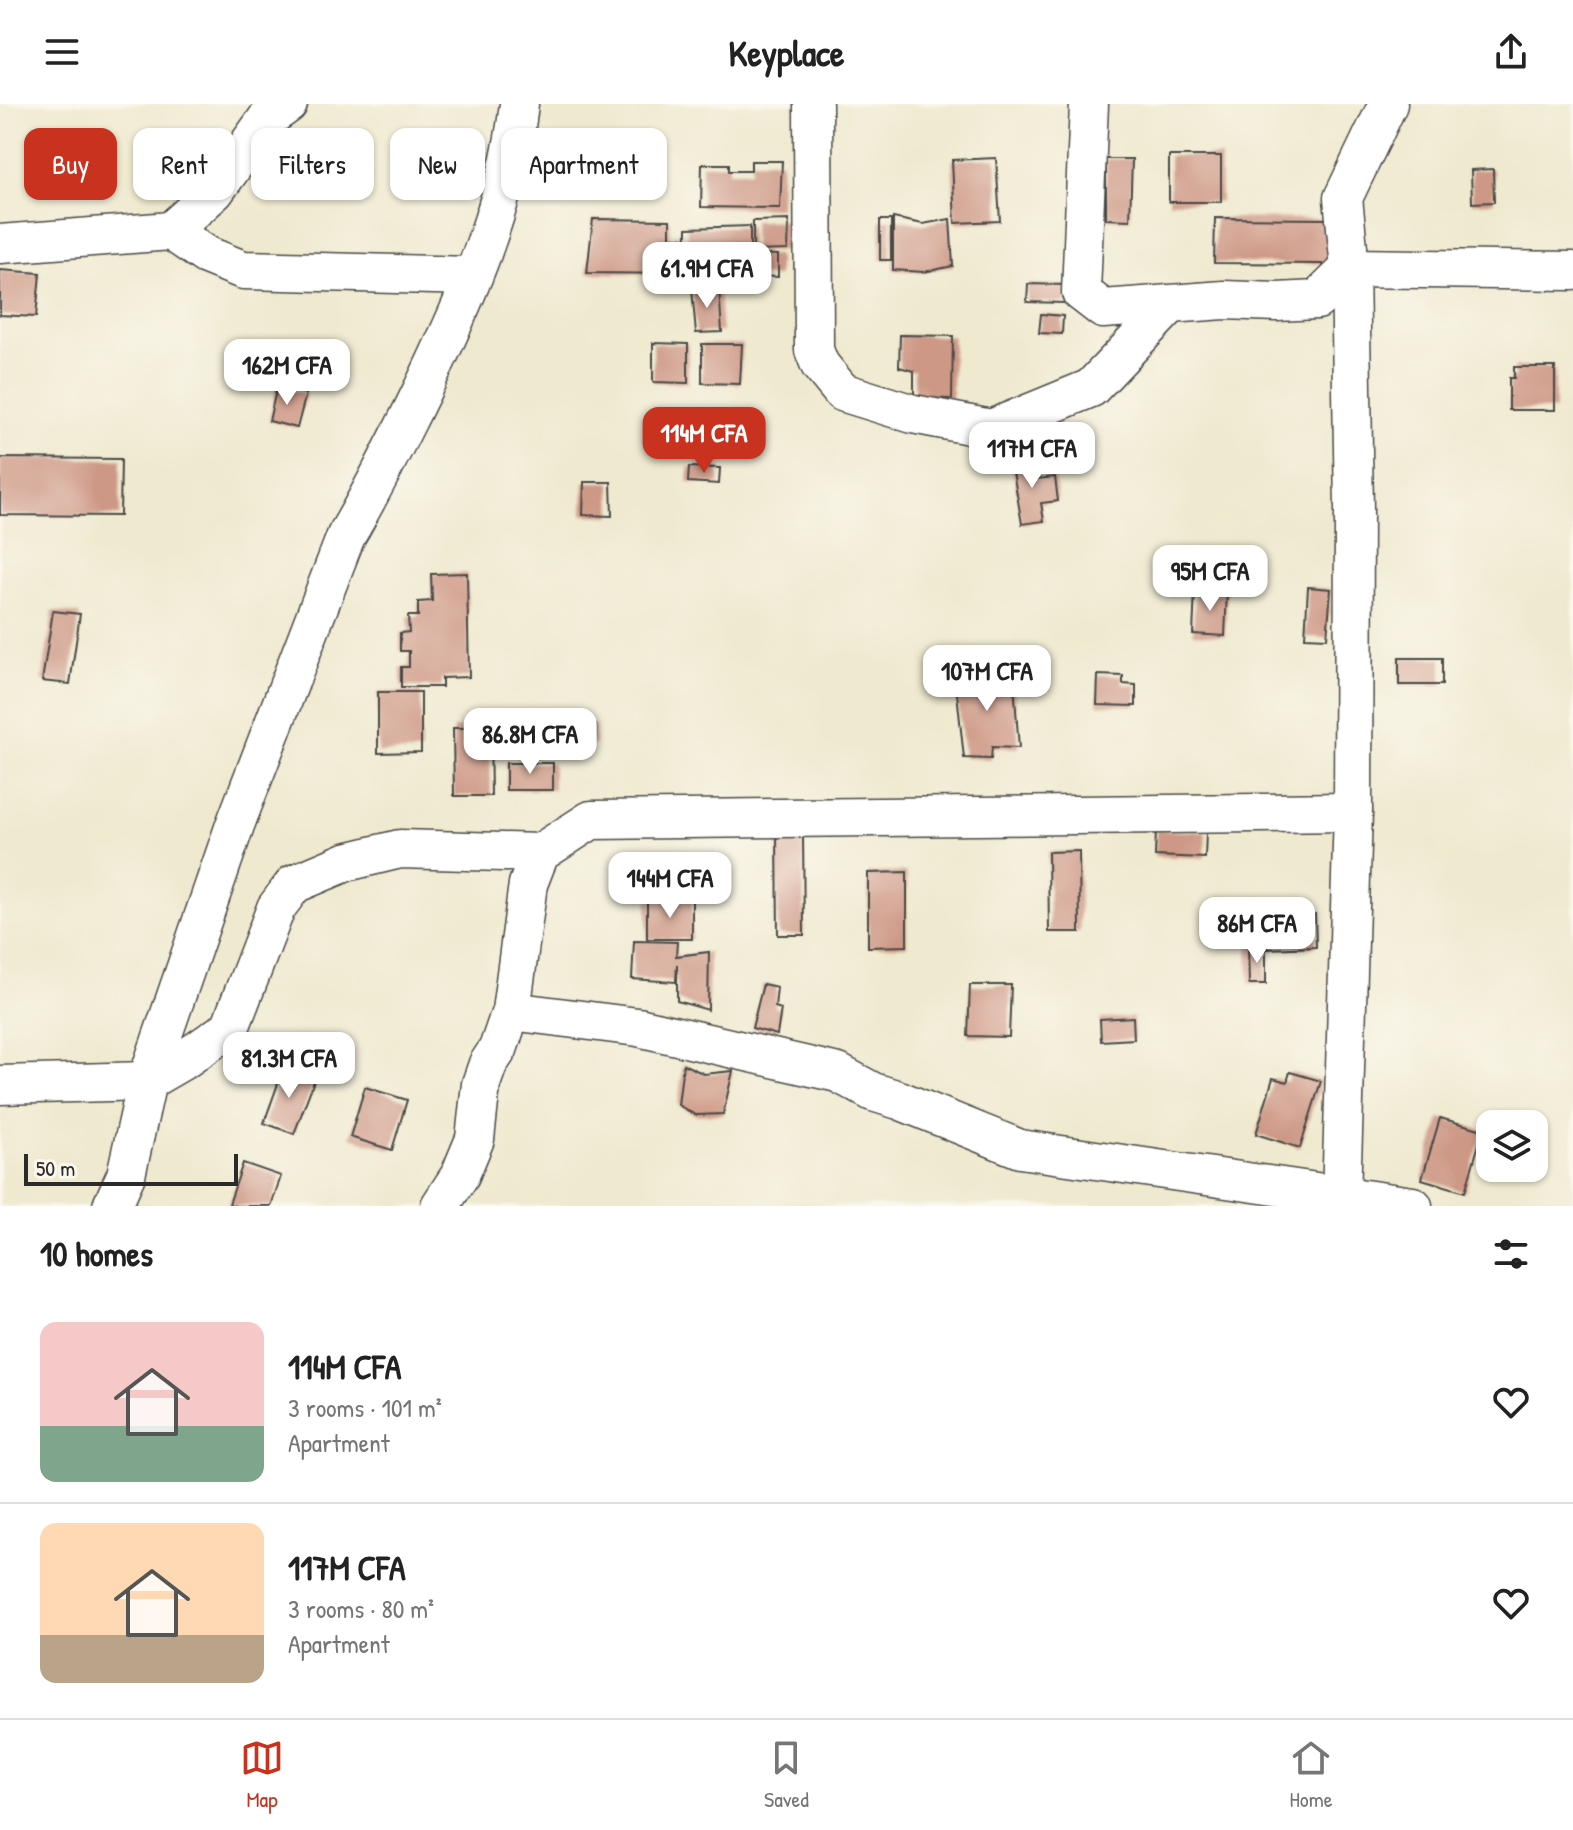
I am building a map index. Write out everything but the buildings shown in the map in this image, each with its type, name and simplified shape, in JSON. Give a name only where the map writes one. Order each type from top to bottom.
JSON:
[{"type":"street","points":[[112,1206],[126,1175],[147,1081],[235,825],[346,536],[368,500],[436,361],[495,217],[515,137],[519,104]]},
{"type":"street","points":[[813,104],[814,350],[820,365],[842,392],[913,414],[991,429],[1091,388],[1170,305]]},
{"type":"street","points":[[1089,104],[1081,292],[1103,309],[1224,300],[1317,300],[1350,268],[1573,271]]},
{"type":"street","points":[[1341,1197],[1353,812],[1354,510],[1350,268],[1343,198],[1388,104]]},
{"type":"street","points":[[0,244],[171,231],[215,191],[272,109]]},
{"type":"street","points":[[171,231],[206,255],[243,270],[472,276]]},
{"type":"street","points":[[0,1085],[147,1081],[185,1059],[230,1028],[276,908],[294,884],[346,862],[400,849],[540,853],[591,820],[1353,812]]},
{"type":"street","points":[[440,1206],[460,1175],[475,1139],[481,1084],[488,1064],[498,1049],[511,1011],[528,884],[540,853]]},
{"type":"street","points":[[511,1011],[638,1027],[838,1073],[873,1092],[1020,1149],[1413,1206]]}]
